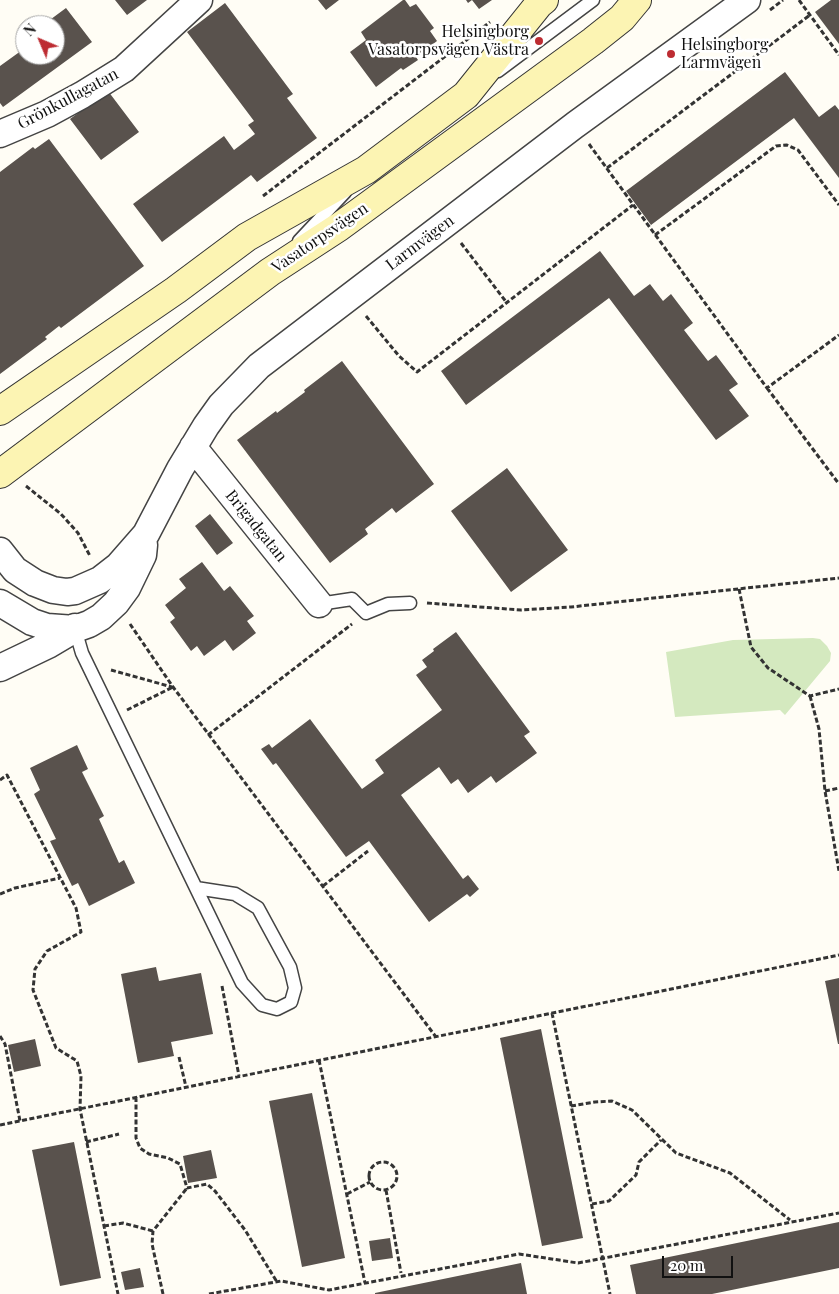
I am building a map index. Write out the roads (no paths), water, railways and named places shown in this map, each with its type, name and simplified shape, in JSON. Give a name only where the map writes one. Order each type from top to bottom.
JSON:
[{"type":"main road","name":"Vasatorpsvägen","points":[[0,411],[176,290],[247,237],[366,170],[466,95],[544,0]]},
{"type":"main road","name":"Vasatorpsvägen","points":[[4,471],[270,272],[339,227],[593,41],[622,18],[637,0]]},
{"type":"street","name":"Grönkullagatan","points":[[0,134],[47,114],[124,69],[199,0]]},
{"type":"street","name":"Larmvägen","points":[[7,561],[35,583],[53,590],[75,591],[100,580],[118,566],[146,534],[193,447],[222,405],[259,366],[582,135],[757,6]]},
{"type":"street","name":"Brigadgatan","points":[[193,447],[319,604]]},
{"type":"street","name":"Larmvägen","points":[[0,668],[101,617],[116,603],[127,588],[143,555],[146,534]]},
{"type":"street","points":[[7,561],[22,587],[32,622],[32,639],[29,655]]},
{"type":"street","points":[[0,603],[32,622],[53,628],[75,630],[75,591]]},
{"type":"lane","points":[[466,95],[593,0]]},
{"type":"lane","points":[[270,272],[366,170]]},
{"type":"lane","points":[[319,604],[352,599],[366,613],[388,604],[410,603]]},
{"type":"lane","points":[[75,630],[88,664],[113,717],[242,983],[262,1005],[277,1009],[291,1002],[295,988],[290,967],[258,908],[235,894],[196,888]]},
{"type":"place","name":"Helsingborg Vasatorpsvägen Västra","points":[[539,41]]},
{"type":"place","name":"Helsingborg Larmvägen","points":[[671,54]]}]
